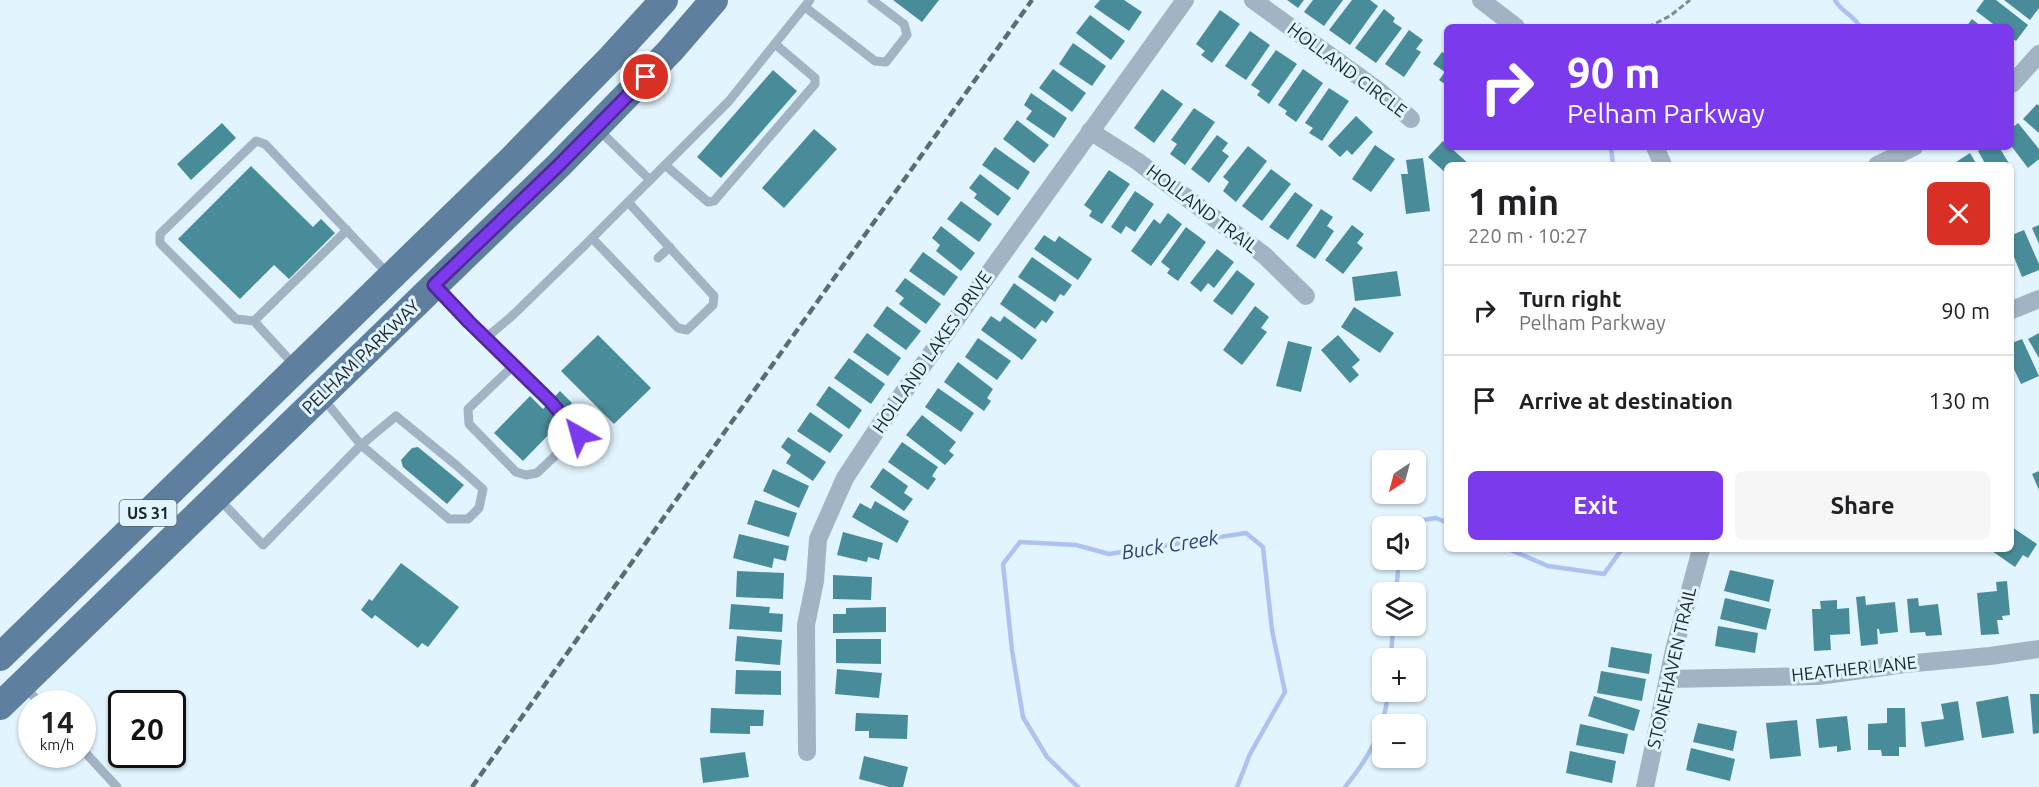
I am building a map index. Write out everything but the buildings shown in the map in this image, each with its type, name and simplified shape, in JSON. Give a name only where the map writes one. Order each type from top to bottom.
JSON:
[{"type":"main road","name":"PELHAM PARKWAY","points":[[0,657],[569,101],[664,0]]},
{"type":"main road","name":"PELHAM PARKWAY","points":[[35,690],[175,537],[596,127],[663,59],[714,0]]},
{"type":"main road","points":[[569,101],[596,127]]},
{"type":"main road","points":[[296,368],[321,395]]},
{"type":"main road","points":[[151,510],[175,537]]},
{"type":"main road","points":[[0,667],[26,690]]},
{"type":"main road","name":"PELHAM PARKWAY","points":[[0,706],[18,699]]},
{"type":"street","name":"HOLLAND LAKES DRIVE","points":[[807,752],[806,625],[815,581],[818,539],[845,478],[880,425],[1185,0]]},
{"type":"street","name":"HOLLAND CIRCLE","points":[[1253,0],[1379,91],[1411,119]]},
{"type":"street","points":[[1481,0],[1512,24]]},
{"type":"street","points":[[2014,82],[2039,54]]},
{"type":"street","name":"HOLLAND TRAIL","points":[[1090,131],[1137,161],[1264,255],[1306,296]]},
{"type":"street","points":[[1883,162],[1908,150]]},
{"type":"street","points":[[2014,309],[2039,299]]},
{"type":"street","name":"STONEHAVEN TRAIL","points":[[1645,787],[1674,650],[1700,552]]},
{"type":"street","name":"HEATHER LANE","points":[[1668,679],[1818,675],[2039,649]]},
{"type":"lane","points":[[486,338],[592,238],[729,101],[807,4],[875,61],[886,62],[907,35],[904,24],[872,0]]},
{"type":"lane","points":[[665,165],[708,202],[714,201],[815,84],[815,78],[774,45]]},
{"type":"lane","points":[[596,127],[650,180]]},
{"type":"lane","points":[[296,368],[254,321],[236,319],[160,243],[160,234],[256,141],[266,144],[391,277]]},
{"type":"lane","points":[[592,238],[678,328],[687,330],[713,305],[714,296],[628,202]]},
{"type":"lane","points":[[254,321],[347,231]]},
{"type":"lane","points":[[658,258],[670,247]]},
{"type":"lane","points":[[633,282],[641,274]]},
{"type":"lane","points":[[434,285],[556,407],[579,435],[537,473],[526,475],[516,472],[469,424],[468,409],[513,366]]},
{"type":"lane","points":[[217,496],[263,545],[361,445],[396,416],[483,489],[479,508],[468,519],[449,519],[361,445],[321,395]]},
{"type":"lane","points":[[96,764],[117,787]]},
{"type":"path","points":[[1654,24],[1670,16],[1690,0]]},
{"type":"waterway","name":"Buck Creek","points":[[1835,0],[1858,24]]},
{"type":"waterway","name":"Buck Creek","points":[[1611,150],[1613,162]]},
{"type":"waterway","name":"Buck Creek","points":[[1426,520],[1436,518],[1444,521]]},
{"type":"waterway","name":"Buck Creek","points":[[1078,787],[1047,757],[1023,717],[1012,650],[1003,564],[1020,542],[1076,545],[1109,554],[1246,533],[1263,547],[1272,630],[1285,692],[1250,754],[1237,787]]},
{"type":"waterway","name":"Buck Creek","points":[[1515,552],[1548,566],[1604,574],[1620,552]]},
{"type":"waterway","name":"Buck Creek","points":[[1397,582],[1398,570]]},
{"type":"waterway","name":"Buck Creek","points":[[1392,636],[1392,648]]},
{"type":"waterway","name":"Buck Creek","points":[[1345,787],[1374,742],[1387,702]]},
{"type":"railway","points":[[472,787],[1032,0]]},
{"type":"route","points":[[579,435],[550,401],[434,285],[559,165],[646,77]]}]
